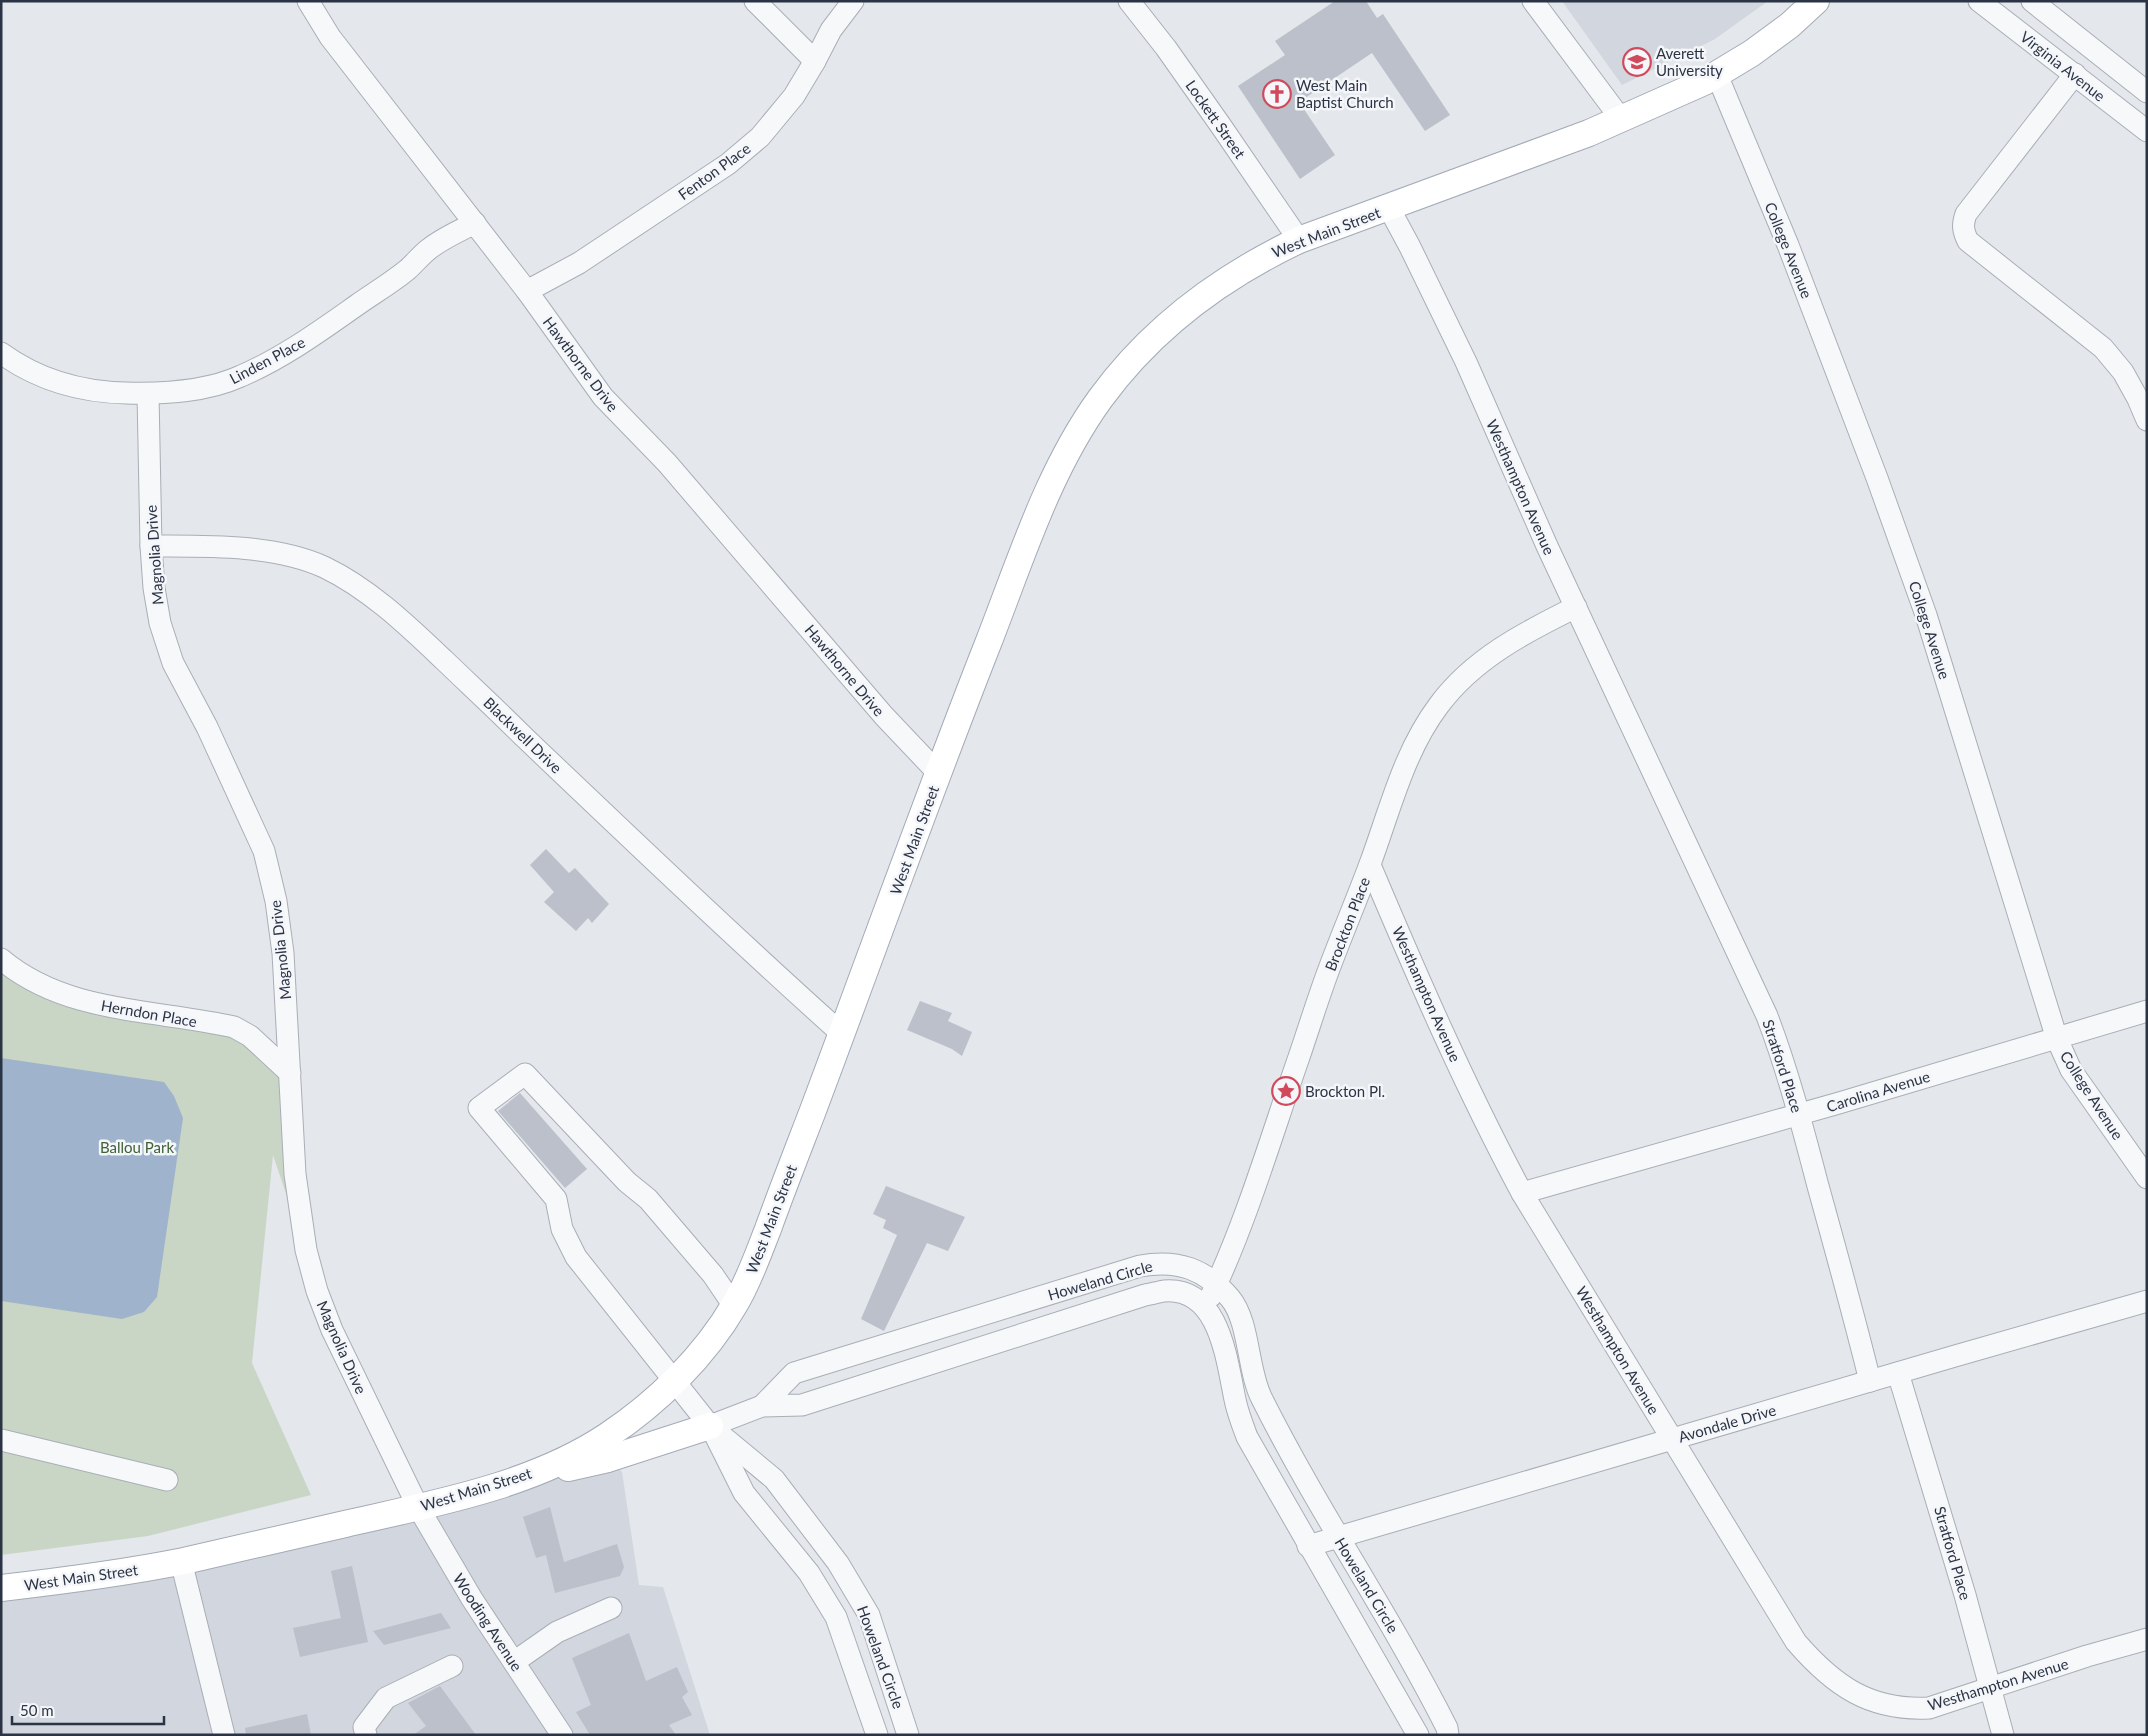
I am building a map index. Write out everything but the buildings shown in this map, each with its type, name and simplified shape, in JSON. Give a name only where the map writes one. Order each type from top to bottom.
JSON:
[{"type":"main road","name":"West Main Street","points":[[1,1588],[181,1561],[418,1507],[506,1483],[562,1461],[602,1440],[631,1419],[674,1381],[715,1335],[734,1306],[759,1251],[938,774],[1052,479],[1075,437],[1101,398],[1131,361],[1164,328],[1194,303],[1224,280],[1266,256],[1299,240],[1389,208],[1621,119],[1717,75],[1752,53],[1816,1]]},
{"type":"main road","points":[[506,1483],[608,1459],[710,1426]]},
{"type":"street","name":"Hawthorne Drive","points":[[308,1],[330,37],[527,292],[603,397],[667,463],[884,716],[938,774]]},
{"type":"street","points":[[755,1],[815,61]]},
{"type":"street","name":"Fenton Place","points":[[527,292],[579,263],[728,164],[760,138],[794,96],[831,30],[853,1]]},
{"type":"street","name":"Lockett Street","points":[[1129,1],[1188,79],[1299,240]]},
{"type":"street","points":[[1533,1],[1621,119]]},
{"type":"street","name":"Virginia Avenue","points":[[1980,1],[2147,131]]},
{"type":"street","name":"Virginia Avenue","points":[[2032,1],[2147,92]]},
{"type":"street","points":[[2075,74],[1966,214],[1963,223],[1964,234],[1968,241],[2103,348],[2123,372],[2147,420]]},
{"type":"street","name":"College Avenue","points":[[1717,75],[1792,254],[1877,478],[1926,615],[2057,1039],[2071,1070],[2147,1178]]},
{"type":"street","name":"Westhampton Avenue","points":[[1389,208],[1466,362],[1650,768]]},
{"type":"street","name":"Linden Place","points":[[1,354],[43,377],[74,387],[107,393],[148,394],[184,391],[241,377],[292,349],[407,270],[427,250],[448,235],[474,223]]},
{"type":"street","name":"Magnolia Drive","points":[[148,394],[151,546],[154,588],[160,622],[173,662],[207,727],[264,851],[276,901],[283,953],[295,1174],[306,1250],[317,1291],[332,1330],[418,1507]]},
{"type":"street","name":"Blackwell Drive","points":[[151,546],[191,546],[258,551],[290,556],[322,567],[358,586],[415,632],[728,931],[842,1034]]},
{"type":"street","name":"Brockton Place","points":[[1205,1308],[1229,1256],[1247,1208],[1329,969],[1370,865],[1406,763],[1424,727],[1440,703],[1469,673],[1495,652],[1530,629],[1576,607]]},
{"type":"street","name":"Stratford Place","points":[[1650,768],[1767,1016],[1782,1058],[1798,1114],[1870,1381]]},
{"type":"street","name":"Westhampton Avenue","points":[[1370,865],[1492,1136],[1522,1193],[1796,1642],[1816,1665],[1839,1684],[1885,1706],[1907,1709],[1930,1708],[2087,1656],[2147,1639]]},
{"type":"street","name":"Herndon Place","points":[[1,959],[36,982],[86,1002],[234,1027],[250,1036],[290,1073]]},
{"type":"street","name":"Carolina Avenue","points":[[1522,1193],[2057,1039],[2147,1011]]},
{"type":"street","name":"Howeland Circle","points":[[734,1306],[713,1275],[648,1199],[627,1182],[525,1074],[479,1108],[556,1199],[562,1229],[576,1257],[710,1426],[774,1479],[838,1563],[868,1615],[908,1735]]},
{"type":"street","name":"Howeland Circle","points":[[762,1406],[794,1373],[964,1320],[1140,1266],[1160,1262],[1180,1264],[1198,1272],[1217,1283],[1232,1301],[1241,1320],[1260,1397],[1339,1537],[1420,1674],[1447,1728],[1448,1735]]},
{"type":"street","name":"Howeland Circle","points":[[710,1426],[762,1406],[802,1405],[1145,1296],[1165,1291],[1192,1298],[1205,1308],[1224,1345],[1236,1405],[1247,1437],[1418,1735]]},
{"type":"street","name":"Avondale Drive","points":[[1308,1546],[2147,1301]]},
{"type":"street","points":[[964,1320],[974,1350]]},
{"type":"street","name":"Stratford Place","points":[[1898,1373],[1955,1559],[2003,1735]]},
{"type":"street","name":"Howeland Circle","points":[[710,1426],[744,1493],[809,1573],[836,1617],[877,1735]]},
{"type":"street","points":[[1,1440],[167,1480]]},
{"type":"street","name":"Wooding Avenue","points":[[418,1507],[472,1599],[562,1735]]},
{"type":"street","points":[[181,1561],[224,1735]]},
{"type":"street","points":[[822,1593],[849,1580]]},
{"type":"street","points":[[514,1662],[557,1632],[611,1608]]},
{"type":"street","points":[[366,1735],[364,1727],[386,1698],[452,1666]]},
{"type":"street","points":[[1389,1684],[1420,1674]]},
{"type":"street","points":[[868,1706],[896,1695]]},
{"type":"shaded area","name":"Averett University","points":[[1562,1],[1768,1],[1715,39],[1622,85]]},
{"type":"shaded area","points":[[608,1459],[622,1472],[639,1585],[663,1587],[710,1735],[1,1735],[1,1586],[418,1507]]},
{"type":"green space","name":"Ballou Park","points":[[1,956],[54,991],[250,1036],[290,1073],[295,1174],[332,1330],[273,1155],[252,1363],[311,1495],[148,1536],[1,1555]]},
{"type":"water","points":[[1,1058],[164,1082],[174,1096],[183,1118],[157,1297],[144,1312],[122,1319],[1,1301]]},
{"type":"place","name":"Averett University","points":[[1637,62]]},
{"type":"place","name":"West Main Baptist Church","points":[[1277,94]]},
{"type":"place","name":"Brockton Pl.","points":[[1286,1091]]}]
